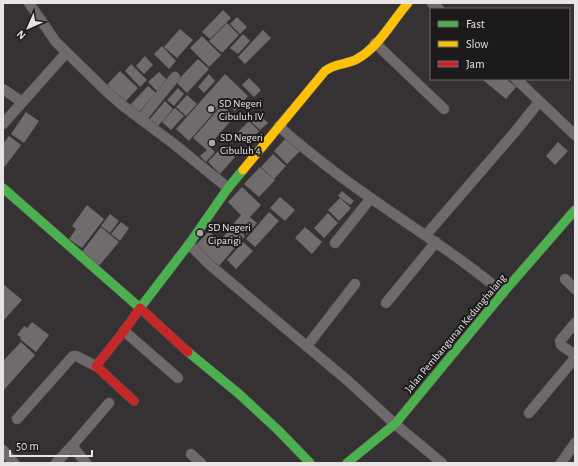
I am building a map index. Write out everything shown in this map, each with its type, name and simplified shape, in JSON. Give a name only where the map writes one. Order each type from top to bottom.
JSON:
[{"type":"street","points":[[28,3],[66,53],[105,90],[228,188]]},
{"type":"street","points":[[96,366],[189,244],[228,188],[330,66],[353,61],[360,57],[375,43],[408,3]]},
{"type":"street","points":[[375,43],[444,109]]},
{"type":"street","points":[[3,124],[66,53]]},
{"type":"street","points":[[142,119],[175,77]]},
{"type":"street","points":[[517,80],[575,135]]},
{"type":"street","points":[[3,89],[22,102]]},
{"type":"street","points":[[426,235],[539,102]]},
{"type":"street","points":[[279,126],[299,144],[371,198],[426,235],[481,275],[503,294]]},
{"type":"street","points":[[3,188],[140,308],[182,347],[238,393],[278,430],[310,463]]},
{"type":"street","points":[[335,243],[371,198]]},
{"type":"street","name":"Jalan Pembangunan Kedunghalang","points":[[347,463],[396,424],[503,294],[575,210]]},
{"type":"street","points":[[386,303],[436,242]]},
{"type":"street","points":[[189,244],[210,264],[442,463]]},
{"type":"street","points":[[565,279],[575,289]]},
{"type":"street","points":[[307,346],[355,284]]},
{"type":"street","points":[[529,412],[575,357],[561,345],[560,342],[575,323]]},
{"type":"street","points":[[124,331],[178,378]]},
{"type":"street","points":[[17,419],[74,356],[96,366],[134,401]]},
{"type":"street","points":[[56,463],[109,403]]},
{"type":"street","points":[[561,463],[575,443]]},
{"type":"street","points":[[72,446],[86,463]]},
{"type":"street","points":[[3,450],[14,463]]},
{"type":"street","points":[[191,454],[201,463]]},
{"type":"building","points":[[223,10],[231,18],[210,39],[202,32]]},
{"type":"building","points":[[237,17],[247,27],[240,34],[230,24]]},
{"type":"building","points":[[227,23],[239,35],[222,53],[209,41]]},
{"type":"building","points":[[180,29],[193,40],[177,58],[164,47]]},
{"type":"building","points":[[263,30],[271,38],[245,64],[238,57]]},
{"type":"building","points":[[243,34],[250,41],[238,54],[230,48]]},
{"type":"building","points":[[202,36],[221,55],[209,67],[190,48]]},
{"type":"building","points":[[162,46],[176,61],[169,69],[154,54]]},
{"type":"building","points":[[145,56],[153,65],[144,74],[136,66]]},
{"type":"building","points":[[198,59],[209,69],[187,93],[176,82]]},
{"type":"building","points":[[131,64],[147,80],[140,87],[125,71]]},
{"type":"building","points":[[120,71],[138,88],[124,103],[106,86]]},
{"type":"building","points":[[159,72],[168,81],[158,92],[148,82]]},
{"type":"building","points":[[209,74],[215,81],[204,93],[198,87]]},
{"type":"building","points":[[225,74],[248,96],[235,111],[224,101],[189,141],[176,129]]},
{"type":"building","points":[[249,78],[261,90],[254,97],[242,85]]},
{"type":"building","points":[[483,80],[507,80],[516,87],[506,99]]},
{"type":"building","points":[[148,86],[156,93],[138,113],[130,105]]},
{"type":"building","points":[[178,88],[184,94],[174,106],[167,100]]},
{"type":"building","points":[[187,95],[197,104],[186,116],[176,107]]},
{"type":"building","points":[[165,101],[173,109],[157,127],[149,120]]},
{"type":"building","points":[[222,105],[235,116],[209,146],[215,152],[206,162],[200,156],[207,150],[193,138]]},
{"type":"building","points":[[175,108],[184,116],[171,130],[162,122]]},
{"type":"building","points":[[26,112],[39,121],[24,143],[11,134]]},
{"type":"building","points":[[257,112],[268,123],[260,130],[249,120]]},
{"type":"building","points":[[249,121],[259,131],[247,144],[236,134]]},
{"type":"building","points":[[9,136],[21,145],[3,169],[3,144]]},
{"type":"building","points":[[286,138],[300,151],[287,164],[274,151]]},
{"type":"building","points":[[558,142],[568,151],[555,165],[546,156]]},
{"type":"building","points":[[223,146],[235,157],[220,174],[208,162]]},
{"type":"building","points":[[273,154],[286,166],[274,179],[261,167]]},
{"type":"building","points":[[260,167],[275,180],[259,197],[244,184]]},
{"type":"building","points":[[242,187],[261,205],[250,217],[257,223],[247,234],[234,223],[241,215],[228,202]]},
{"type":"building","points":[[342,191],[354,201],[350,205],[338,196]]},
{"type":"building","points":[[280,197],[295,210],[285,221],[270,208]]},
{"type":"building","points":[[340,198],[351,208],[339,221],[328,210]]},
{"type":"building","points":[[87,205],[104,219],[82,248],[69,239],[76,229],[72,226]]},
{"type":"building","points":[[269,212],[279,221],[255,247],[246,239]]},
{"type":"building","points":[[328,213],[338,223],[324,238],[314,228]]},
{"type":"building","points":[[110,214],[119,221],[110,233],[101,226]]},
{"type":"building","points":[[121,222],[129,228],[120,241],[111,234]]},
{"type":"building","points":[[233,225],[245,236],[219,266],[196,245],[209,231],[220,241]]},
{"type":"building","points":[[101,227],[119,242],[98,267],[81,253]]},
{"type":"building","points":[[305,227],[322,242],[312,254],[295,238]]},
{"type":"building","points":[[243,242],[253,251],[236,269],[227,260]]},
{"type":"building","points":[[3,284],[22,300],[3,321]]},
{"type":"building","points":[[32,322],[49,335],[36,352],[17,335],[24,326],[27,328]]},
{"type":"building","points":[[21,342],[35,355],[3,391],[3,361]]},
{"type":"traffic: fast","points":[[3,188],[140,308],[189,244],[228,188],[243,170]]},
{"type":"traffic: fast","points":[[347,463],[395,424],[503,293],[575,210]]},
{"type":"traffic: fast","points":[[188,352],[238,393],[278,430],[310,463]]},
{"type":"traffic: slow","points":[[243,170],[325,71],[329,68],[353,61],[365,54],[379,41],[408,3]]},
{"type":"traffic: jam","points":[[134,401],[96,366],[140,308],[188,352]]},
{"type":"place","name":"SD Negeri Cibuluh IV","points":[[211,109]]},
{"type":"place","name":"SD Negeri Cibuluh 4","points":[[212,143]]},
{"type":"place","name":"SD Negeri Ciparigi","points":[[200,233]]}]
